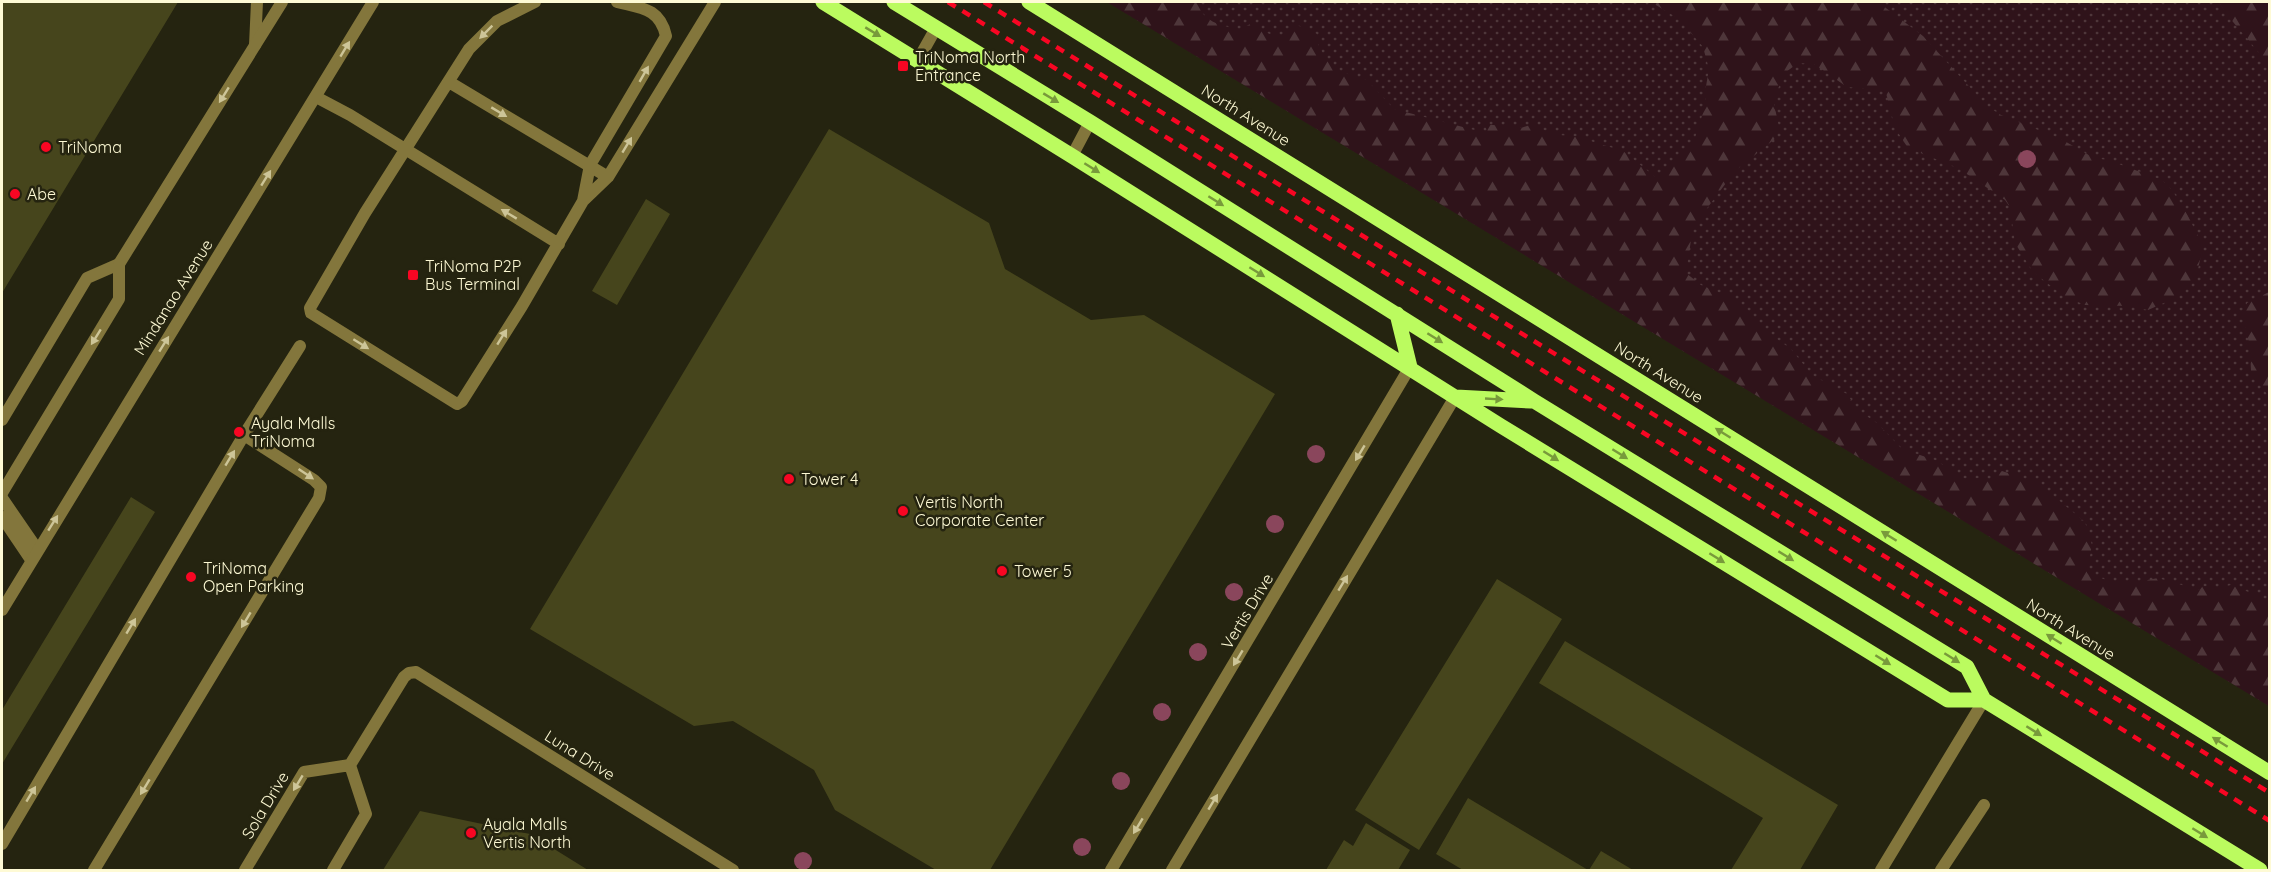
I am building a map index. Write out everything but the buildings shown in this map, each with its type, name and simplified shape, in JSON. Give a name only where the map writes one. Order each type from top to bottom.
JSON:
[{"type":"main road","points":[[823,2],[1455,397],[1948,700],[1984,700]]},
{"type":"main road","points":[[894,2],[1966,667],[1984,700],[2260,870]]},
{"type":"main road","name":"North Avenue","points":[[1029,2],[2270,773]]},
{"type":"main road","points":[[1397,314],[1410,367]]},
{"type":"main road","points":[[1455,397],[1534,401]]},
{"type":"street","points":[[255,45],[257,2]]},
{"type":"street","points":[[2,493],[119,299],[119,264],[282,2]]},
{"type":"street","name":"Mindanao Avenue","points":[[2,610],[374,2]]},
{"type":"street","points":[[535,2],[497,21],[469,49],[312,303],[311,313],[460,404],[522,306],[584,201],[608,177],[715,2]]},
{"type":"street","points":[[584,201],[590,165],[666,36],[663,23],[652,12],[617,2]]},
{"type":"street","points":[[918,60],[936,28]]},
{"type":"street","points":[[449,82],[608,177]]},
{"type":"street","points":[[316,97],[559,244]]},
{"type":"street","points":[[1072,156],[1090,122]]},
{"type":"street","points":[[2,420],[87,278],[119,264]]},
{"type":"street","points":[[2,844],[244,435],[300,346]]},
{"type":"street","name":"Vertis Drive","points":[[1111,870],[1410,367]]},
{"type":"street","points":[[1172,870],[1455,397]]},
{"type":"street","points":[[94,870],[320,498],[321,487],[314,480],[244,435]]},
{"type":"street","points":[[2,498],[34,555]]},
{"type":"street","points":[[2,517],[34,555]]},
{"type":"street","name":"Luna Drive","points":[[350,765],[400,683],[409,673],[416,672],[733,870]]},
{"type":"street","points":[[1881,870],[1984,700]]},
{"type":"street","points":[[333,870],[366,814],[350,765]]},
{"type":"street","name":"Sola Drive","points":[[245,870],[304,772],[350,765]]},
{"type":"street","points":[[1941,870],[1984,805]]},
{"type":"green space","points":[[1107,2],[2269,2],[2269,706]]},
{"type":"green space","points":[[1107,2],[1199,2],[1203,14],[1213,22],[1239,30],[1252,23],[1274,35],[1284,34],[1297,25],[1317,34],[1318,44],[1325,58],[1342,72],[1367,80],[1394,109],[1482,132],[1488,132],[1484,124],[1521,128],[1530,125],[1558,135],[1574,136],[1623,151],[1658,179],[1673,160],[1686,152],[1695,138],[1706,103],[1705,92],[1709,69],[1703,47],[1679,19],[1651,2],[1878,2],[1923,36],[1987,106],[2001,115],[2061,139],[2094,158],[2108,160],[2162,180],[2172,190],[2187,214],[2203,246],[2197,274],[2173,299],[2148,310],[2128,306],[2085,305],[2064,296],[2033,272],[2015,243],[2010,207],[2005,200],[1958,168],[1908,148],[1895,128],[1886,93],[1882,90],[1847,87],[1814,64],[1798,63],[1786,72],[1773,99],[1779,127],[1776,138],[1735,171],[1693,227],[1686,273],[1701,285],[1728,296],[1748,310],[1770,334],[1791,349],[1812,375],[1847,394],[1859,411],[1877,423],[1902,449],[1938,461],[1956,476],[1967,479],[1991,479],[2002,471],[2038,483],[2085,522],[2092,545],[2087,573],[2112,582],[2137,582],[2158,578],[2199,590],[2203,586],[2217,588],[2231,585],[2256,595],[2269,608],[2269,706]]},
{"type":"green space","points":[[2219,2],[2269,2],[2269,67],[2231,19]]},
{"type":"green space","points":[[2269,292],[2269,397],[2251,371],[2250,347],[2243,318],[2247,303]]},
{"type":"railway","points":[[948,2],[2270,821]]},
{"type":"railway","points":[[984,2],[2270,793]]},
{"type":"place","name":"TriNoma North Entrance","points":[[903,66]]},
{"type":"place","name":"TriNoma","points":[[46,147]]},
{"type":"place","name":"Abe","points":[[15,194]]},
{"type":"place","name":"TriNoma P2P Bus Terminal","points":[[413,275]]},
{"type":"place","name":"Ayala Malls TriNoma","points":[[239,432]]},
{"type":"place","name":"Tower 4","points":[[789,479]]},
{"type":"place","name":"Vertis North Corporate Center","points":[[903,511]]},
{"type":"place","name":"Tower 5","points":[[1002,571]]},
{"type":"place","name":"TriNoma Open Parking","points":[[191,577]]},
{"type":"place","name":"Ayala Malls Vertis North","points":[[471,833]]}]
